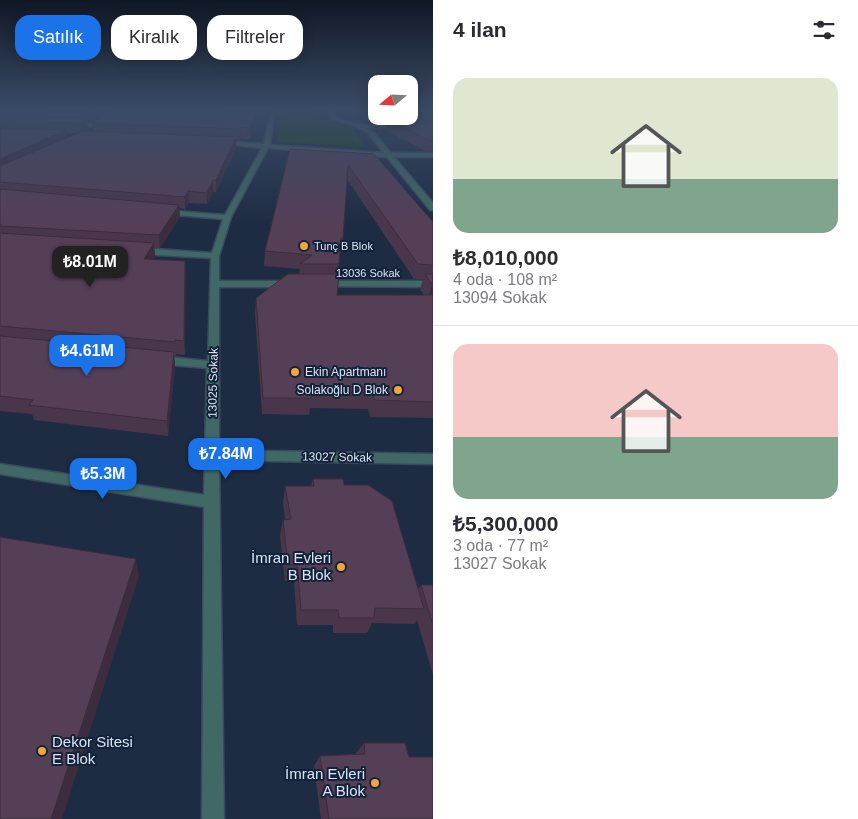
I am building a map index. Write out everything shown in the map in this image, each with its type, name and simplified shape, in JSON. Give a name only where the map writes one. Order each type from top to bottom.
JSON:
[{"type":"street","name":"13025 Sokak","points":[[213,819],[211,502],[215,256],[226,217],[266,147]]},
{"type":"street","points":[[294,147],[387,155],[433,155]]},
{"type":"street","points":[[381,147],[433,208]]},
{"type":"street","points":[[158,211],[226,217]]},
{"type":"street","points":[[127,250],[215,256]]},
{"type":"street","name":"13036 Sokak","points":[[214,284],[433,284]]},
{"type":"street","points":[[145,359],[213,366]]},
{"type":"street","name":"13027 Sokak","points":[[212,455],[433,459]]},
{"type":"street","points":[[0,469],[211,502]]},
{"type":"building","points":[[0,147],[26,147],[0,159]]},
{"type":"building","points":[[45,147],[231,147],[216,180],[213,180],[207,193],[188,191],[185,197],[0,182],[0,166]]},
{"type":"building","points":[[290,149],[374,154],[433,222],[433,265],[418,264],[348,165],[343,238],[341,238],[339,264],[300,264],[312,255],[265,251]]},
{"type":"building","points":[[0,189],[179,205],[159,235],[0,226]]},
{"type":"building","points":[[0,233],[154,243],[144,259],[185,261],[184,341],[175,340],[175,342],[0,326]]},
{"type":"building","points":[[288,274],[339,274],[337,295],[433,295],[433,402],[375,400],[372,393],[311,392],[312,398],[263,398],[256,298]]},
{"type":"building","points":[[425,274],[433,274],[432,285]]},
{"type":"building","points":[[0,336],[174,352],[167,421],[29,405],[33,400],[0,396]]},
{"type":"building","name":"İmran Evleri B Blok","points":[[313,479],[343,479],[344,485],[368,485],[392,501],[424,609],[375,608],[374,618],[339,618],[338,610],[301,610],[297,564],[288,565],[283,520],[291,519],[285,486],[314,486]]},
{"type":"building","name":"Dekor Sitesi E Blok","points":[[0,537],[136,559],[51,819],[0,819]]},
{"type":"building","points":[[421,585],[433,585],[433,625]]},
{"type":"building","name":"İmran Evleri A Blok","points":[[364,743],[405,743],[409,757],[433,757],[433,819],[329,819],[320,756],[365,754]]},
{"type":"place","name":"Tunç B Blok","points":[[304,246]]},
{"type":"place","name":"Ekin Apartmanı","points":[[295,372]]},
{"type":"place","name":"Solakoğlu D Blok","points":[[398,390]]},
{"type":"place","name":"İmran Evleri B Blok","points":[[341,567]]},
{"type":"place","name":"Dekor Sitesi E Blok","points":[[42,751]]},
{"type":"place","name":"İmran Evleri A Blok","points":[[375,783]]}]
